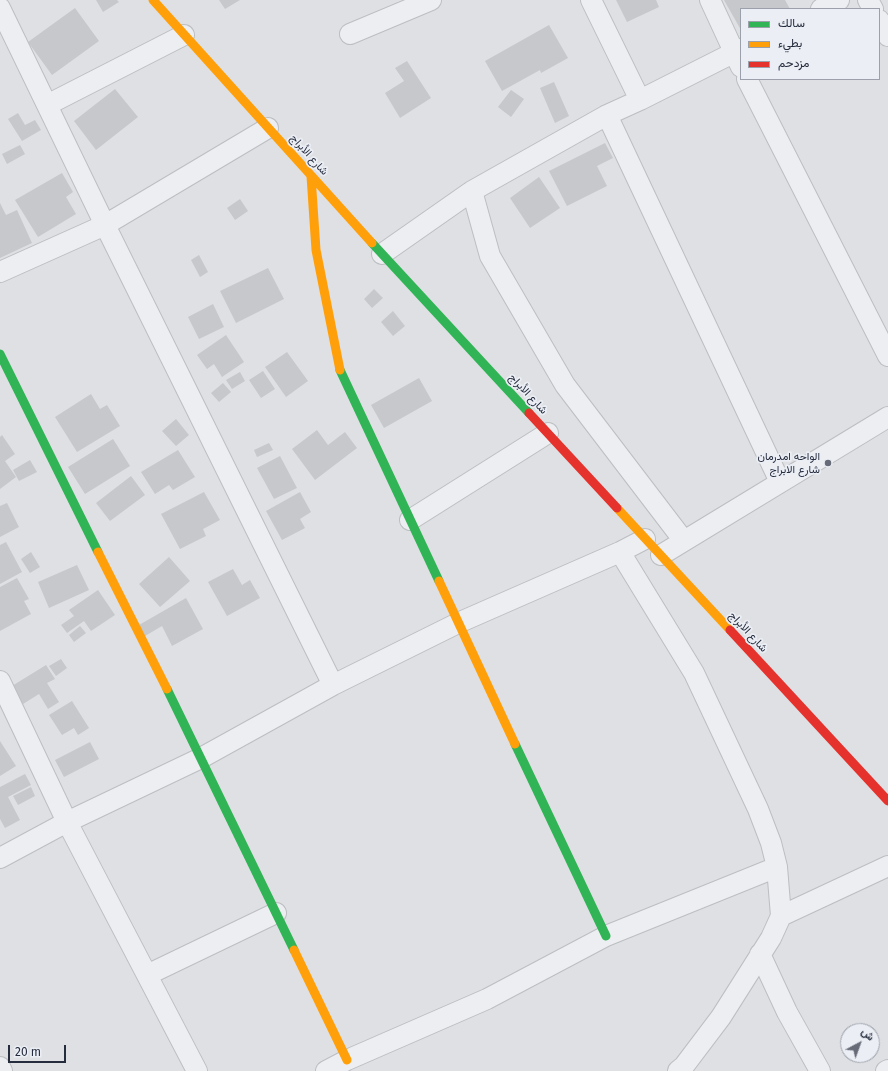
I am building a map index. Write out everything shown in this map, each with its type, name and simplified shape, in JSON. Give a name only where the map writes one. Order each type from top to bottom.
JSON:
[{"type":"street","name":"شارع الأبراج","points":[[153,0],[382,254],[888,801]]},
{"type":"street","points":[[350,34],[430,0]]},
{"type":"street","points":[[591,0],[640,100]]},
{"type":"street","points":[[382,254],[472,191],[607,115],[738,56],[710,0]]},
{"type":"street","points":[[823,8],[839,0]]},
{"type":"street","points":[[0,8],[105,225],[333,685]]},
{"type":"street","points":[[880,22],[888,36]]},
{"type":"street","points":[[47,105],[184,35]]},
{"type":"street","points":[[748,80],[888,356]]},
{"type":"street","points":[[607,115],[780,482]]},
{"type":"street","points":[[0,272],[105,225],[268,128]]},
{"type":"street","points":[[311,176],[316,250],[339,369],[606,936]]},
{"type":"street","points":[[472,191],[490,256],[565,385],[684,541]]},
{"type":"street","points":[[0,354],[201,758],[347,1060]]},
{"type":"street","points":[[661,555],[888,417]]},
{"type":"street","points":[[410,520],[548,433]]},
{"type":"street","points":[[0,858],[67,822],[201,758],[333,685],[458,623],[620,552],[645,539]]},
{"type":"street","points":[[620,552],[694,672],[758,809],[771,843],[777,866],[781,916],[771,938],[721,1017],[684,1066],[678,1071]]},
{"type":"street","points":[[0,681],[67,822],[197,1071]]},
{"type":"street","points":[[326,1071],[347,1060],[487,999],[606,936],[777,866]]},
{"type":"street","points":[[781,916],[888,866]]},
{"type":"street","points":[[147,975],[276,913]]},
{"type":"street","points":[[760,954],[787,1012],[820,1071]]},
{"type":"street","points":[[0,1067],[2,1071]]},
{"type":"building","points":[[96,0],[117,0],[119,2],[103,12]]},
{"type":"building","points":[[219,0],[240,0],[225,9]]},
{"type":"building","points":[[616,0],[656,0],[659,7],[627,22]]},
{"type":"building","points":[[724,0],[785,0],[789,8],[740,8],[740,28]]},
{"type":"building","points":[[75,8],[99,41],[52,75],[28,42]]},
{"type":"building","points":[[549,25],[568,58],[541,73],[540,70],[502,91],[485,61]]},
{"type":"building","points":[[407,61],[431,98],[400,118],[385,93],[404,81],[395,68]]},
{"type":"building","points":[[554,82],[569,116],[555,123],[540,88]]},
{"type":"building","points":[[115,89],[138,117],[96,150],[74,121]]},
{"type":"building","points":[[511,90],[524,99],[511,117],[498,107]]},
{"type":"building","points":[[18,113],[25,125],[35,120],[41,130],[22,141],[8,119]]},
{"type":"building","points":[[605,143],[613,158],[597,166],[607,186],[567,206],[549,171]]},
{"type":"building","points":[[20,145],[25,154],[7,164],[2,154]]},
{"type":"building","points":[[62,173],[73,192],[66,197],[76,214],[38,237],[15,200]]},
{"type":"building","points":[[539,177],[560,208],[530,228],[510,198]]},
{"type":"building","points":[[240,199],[248,211],[235,220],[227,208]]},
{"type":"building","points":[[0,203],[6,215],[17,210],[32,243],[0,258]]},
{"type":"building","points":[[199,255],[208,272],[200,277],[191,260]]},
{"type":"building","points":[[268,268],[284,299],[236,323],[220,291]]},
{"type":"building","points":[[374,289],[383,298],[372,308],[364,299]]},
{"type":"building","points":[[213,304],[224,327],[199,339],[188,317]]},
{"type":"building","points":[[393,311],[405,326],[393,336],[381,322]]},
{"type":"building","points":[[226,335],[244,362],[222,377],[214,364],[207,369],[197,355]]},
{"type":"building","points":[[287,352],[308,381],[286,397],[265,367]]},
{"type":"building","points":[[263,371],[275,389],[261,398],[249,380]]},
{"type":"building","points":[[240,372],[245,381],[232,389],[226,380]]},
{"type":"building","points":[[419,378],[432,401],[384,428],[371,405]]},
{"type":"building","points":[[223,383],[231,392],[219,402],[211,393]]},
{"type":"building","points":[[91,394],[100,409],[107,405],[120,426],[77,452],[55,417]]},
{"type":"building","points":[[176,419],[189,435],[176,446],[162,431]]},
{"type":"building","points":[[317,430],[328,445],[345,432],[357,448],[315,480],[292,449]]},
{"type":"building","points":[[2,435],[15,454],[5,461],[16,477],[0,489],[0,437]]},
{"type":"building","points":[[113,439],[130,466],[85,494],[68,467]]},
{"type":"building","points":[[269,443],[273,450],[257,457],[254,450]]},
{"type":"building","points":[[178,450],[195,477],[173,490],[169,485],[155,494],[141,472]]},
{"type":"building","points":[[280,456],[297,488],[274,499],[257,468]]},
{"type":"building","points":[[30,460],[37,472],[19,481],[13,470]]},
{"type":"building","points":[[131,476],[145,495],[110,521],[96,503]]},
{"type":"building","points":[[204,492],[220,520],[203,529],[206,536],[180,549],[161,514]]},
{"type":"building","points":[[300,492],[311,512],[300,519],[305,528],[282,540],[266,511]]},
{"type":"building","points":[[7,503],[19,527],[0,537],[0,506]]},
{"type":"building","points":[[6,542],[22,572],[0,584],[0,545]]},
{"type":"building","points":[[31,552],[40,567],[30,573],[21,559]]},
{"type":"building","points":[[169,557],[190,581],[160,607],[139,584]]},
{"type":"building","points":[[77,565],[89,590],[49,608],[38,582]]},
{"type":"building","points":[[233,569],[242,585],[250,580],[260,598],[227,616],[208,582]]},
{"type":"building","points":[[17,578],[29,599],[24,601],[31,614],[0,631],[0,587]]},
{"type":"building","points":[[98,590],[115,615],[91,631],[84,621],[67,633],[61,625],[74,616],[69,610]]},
{"type":"building","points":[[186,598],[203,629],[172,646],[162,626],[145,636],[139,625]]},
{"type":"building","points":[[80,626],[86,633],[74,642],[69,635]]},
{"type":"building","points":[[61,659],[67,668],[56,676],[49,666]]},
{"type":"building","points":[[46,665],[55,679],[47,683],[59,702],[48,709],[39,694],[23,704],[12,686]]},
{"type":"building","points":[[72,701],[89,728],[78,735],[74,728],[62,735],[49,715]]},
{"type":"building","points":[[0,741],[16,766],[0,776]]},
{"type":"building","points":[[90,742],[99,759],[64,777],[55,760]]},
{"type":"building","points":[[25,774],[31,785],[8,797],[20,820],[5,828],[0,819],[0,787]]},
{"type":"building","points":[[31,787],[35,796],[18,805],[13,796]]},
{"type":"traffic: fast","points":[[372,243],[529,413]]},
{"type":"traffic: fast","points":[[0,354],[98,552]]},
{"type":"traffic: fast","points":[[340,370],[439,581]]},
{"type":"traffic: fast","points":[[167,689],[294,950]]},
{"type":"traffic: fast","points":[[515,744],[606,936]]},
{"type":"traffic: slow","points":[[153,0],[372,243]]},
{"type":"traffic: slow","points":[[311,176],[316,250],[340,370]]},
{"type":"traffic: slow","points":[[617,508],[730,630]]},
{"type":"traffic: slow","points":[[98,552],[167,689]]},
{"type":"traffic: slow","points":[[439,581],[515,744]]},
{"type":"traffic: slow","points":[[294,950],[347,1060]]},
{"type":"traffic: jam","points":[[529,413],[617,508]]},
{"type":"traffic: jam","points":[[730,630],[888,801]]},
{"type":"place","name":"الواحه امدرمان شارع الابراج","points":[[828,463]]}]
